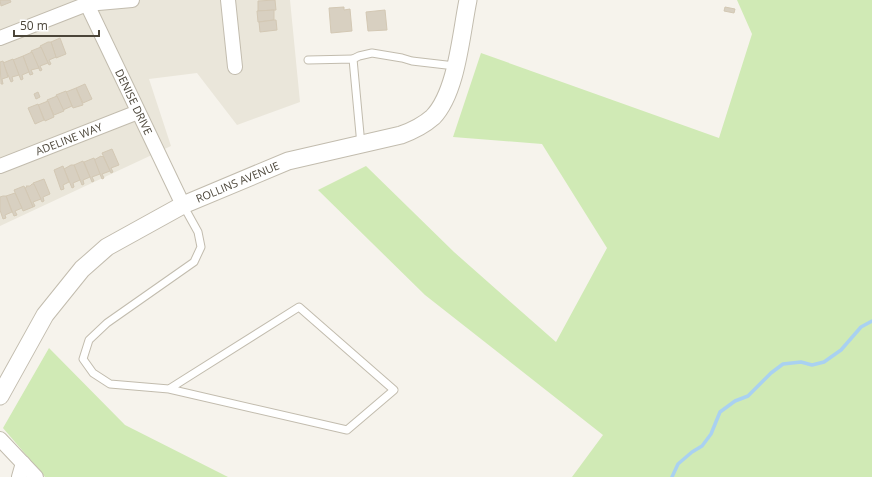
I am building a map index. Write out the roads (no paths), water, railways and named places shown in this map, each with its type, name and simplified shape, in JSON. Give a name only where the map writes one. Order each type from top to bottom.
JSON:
[{"type":"street","points":[[0,38],[86,2],[132,0]]},
{"type":"street","points":[[228,0],[235,68]]},
{"type":"street","name":"ROLLINS AVENUE","points":[[0,396],[45,315],[82,269],[107,247],[183,205],[288,161],[401,136],[412,131],[432,117],[444,101],[451,84],[468,0]]},
{"type":"street","name":"DENISE DRIVE","points":[[86,2],[183,205]]},
{"type":"street","name":"ADELINE WAY","points":[[0,166],[138,112]]},
{"type":"street","points":[[0,439],[36,477]]},
{"type":"street","points":[[19,477],[23,463]]},
{"type":"lane","points":[[308,60],[353,59],[358,56],[372,53],[412,61],[455,66]]},
{"type":"lane","points":[[353,59],[361,145]]},
{"type":"lane","points":[[169,389],[299,307],[394,390],[347,430],[169,389],[110,384],[92,373],[83,359],[89,340],[107,323],[194,262],[201,247],[198,232],[183,205]]},
{"type":"waterway","points":[[672,477],[678,464],[702,446],[711,434],[720,412],[735,401],[748,396],[771,373],[783,364],[801,362],[812,365],[824,362],[841,350],[861,327],[872,321]]}]
